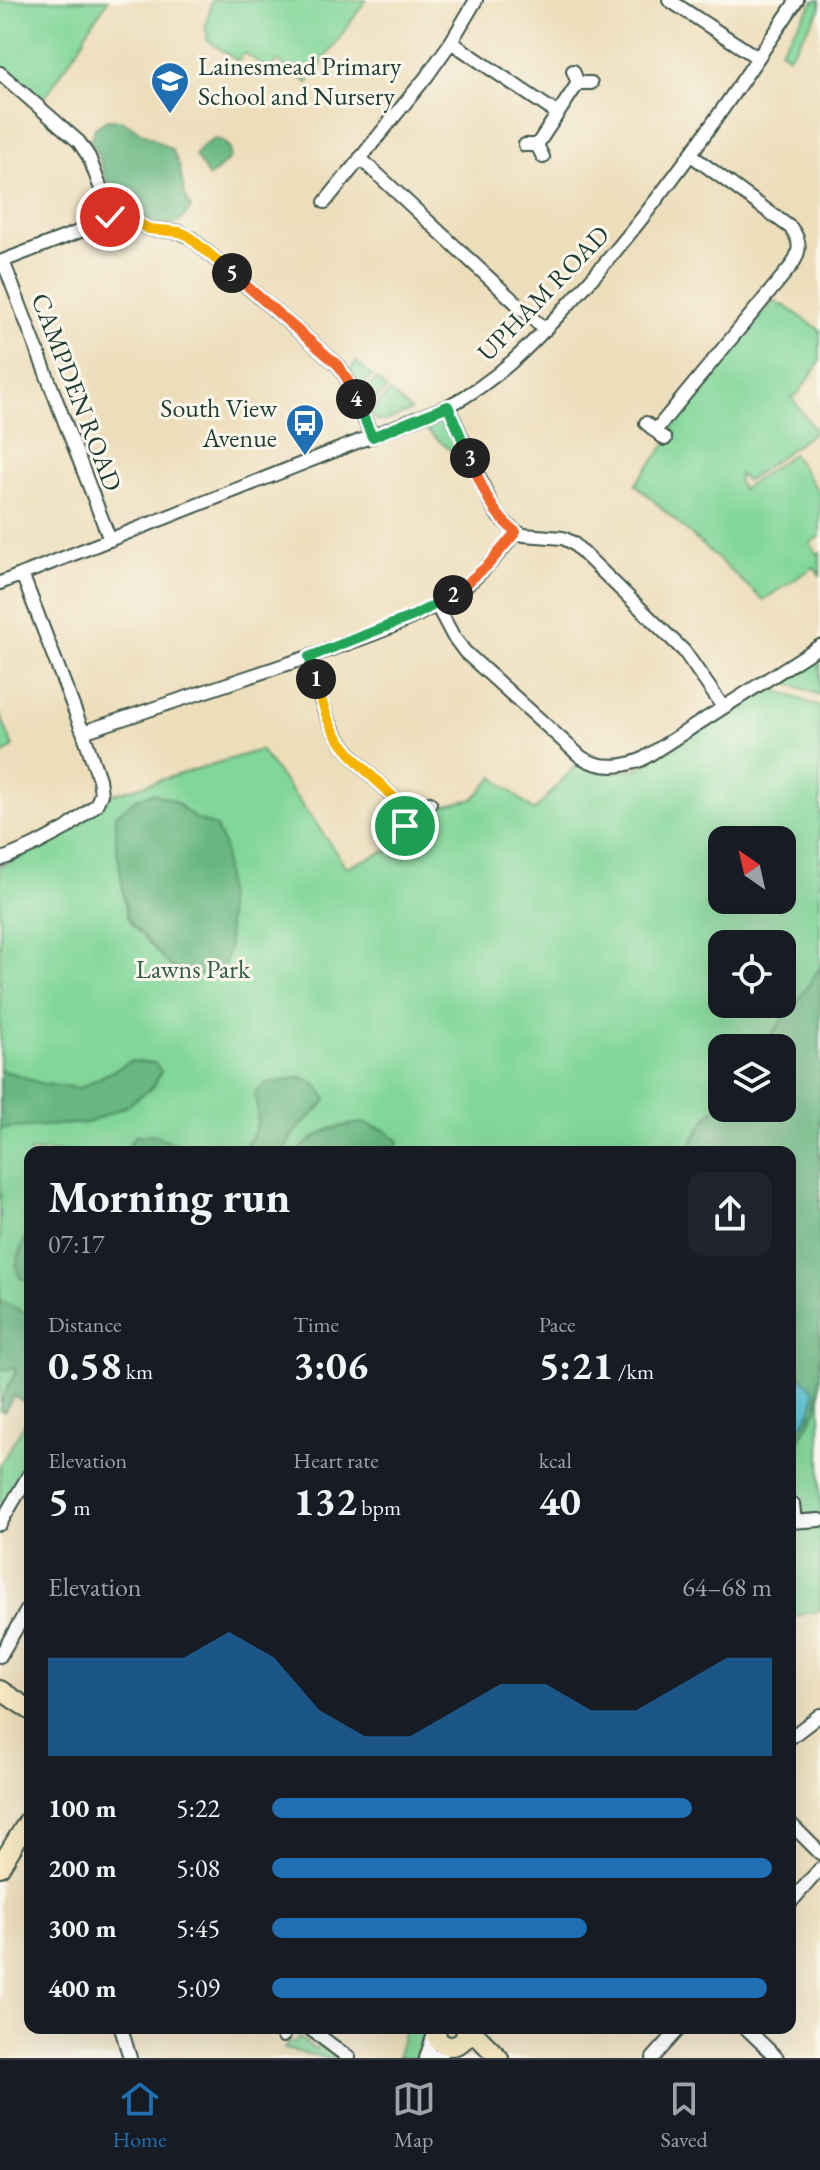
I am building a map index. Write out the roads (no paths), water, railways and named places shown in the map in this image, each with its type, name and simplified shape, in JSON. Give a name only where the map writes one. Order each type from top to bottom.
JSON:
[{"type":"main road","points":[[0,1690],[24,1706]]},
{"type":"main road","points":[[0,1867],[24,1828]]},
{"type":"main road","points":[[447,2050],[464,2040],[466,2034]]},
{"type":"main road","points":[[474,2034],[496,2055]]},
{"type":"main road","points":[[447,2050],[496,2055]]},
{"type":"street","points":[[325,202],[427,76],[476,0]]},
{"type":"street","points":[[669,0],[758,58]]},
{"type":"street","name":"UPHAM ROAD","points":[[0,583],[448,406],[504,370],[545,330],[624,241],[691,155],[797,0]]},
{"type":"street","points":[[451,42],[558,114]]},
{"type":"street","points":[[0,73],[79,142],[89,157],[104,197],[116,211],[149,229],[184,227],[191,238],[339,366],[372,437]]},
{"type":"street","points":[[535,149],[581,79]]},
{"type":"street","points":[[656,431],[799,255],[800,245],[791,228],[691,155]]},
{"type":"street","points":[[360,158],[545,330]]},
{"type":"street","points":[[2,261],[96,225],[116,211]]},
{"type":"street","name":"CAMPDEN ROAD","points":[[2,261],[110,540]]},
{"type":"street","points":[[448,406],[492,507],[503,522],[516,532],[536,537],[563,538],[573,543],[684,651],[723,707]]},
{"type":"street","points":[[83,732],[356,640],[436,604],[475,578],[516,532]]},
{"type":"street","points":[[0,860],[67,828],[100,801],[101,787],[83,732],[22,574]]},
{"type":"street","points":[[436,604],[456,640],[472,659],[571,748],[598,765],[617,766],[641,760],[820,646]]},
{"type":"street","points":[[309,657],[333,731],[406,809],[405,826]]},
{"type":"street","points":[[406,809],[430,803]]},
{"type":"street","points":[[0,1524],[24,1483]]},
{"type":"street","points":[[796,1522],[820,1520]]},
{"type":"street","points":[[0,1656],[24,1626]]},
{"type":"street","points":[[796,1733],[820,1715]]},
{"type":"street","points":[[796,1829],[820,1853]]},
{"type":"street","points":[[796,1896],[820,1869]]},
{"type":"street","points":[[123,2034],[130,2058]]},
{"type":"street","points":[[318,2034],[349,2058]]},
{"type":"street","points":[[328,2040],[332,2034]]},
{"type":"street","points":[[426,2058],[433,2034]]},
{"type":"street","points":[[653,2058],[675,2034]]},
{"type":"street","points":[[752,2034],[777,2058]]},
{"type":"water","points":[[796,1372],[814,1390],[812,1408],[803,1424],[796,1425]]},
{"type":"place","name":"Lainesmead Primary School and Nursery","points":[[170,115]]},
{"type":"place","name":"South View Avenue","points":[[305,457]]},
{"type":"park label","name":"Lawns Park","points":[[193,969]]}]
